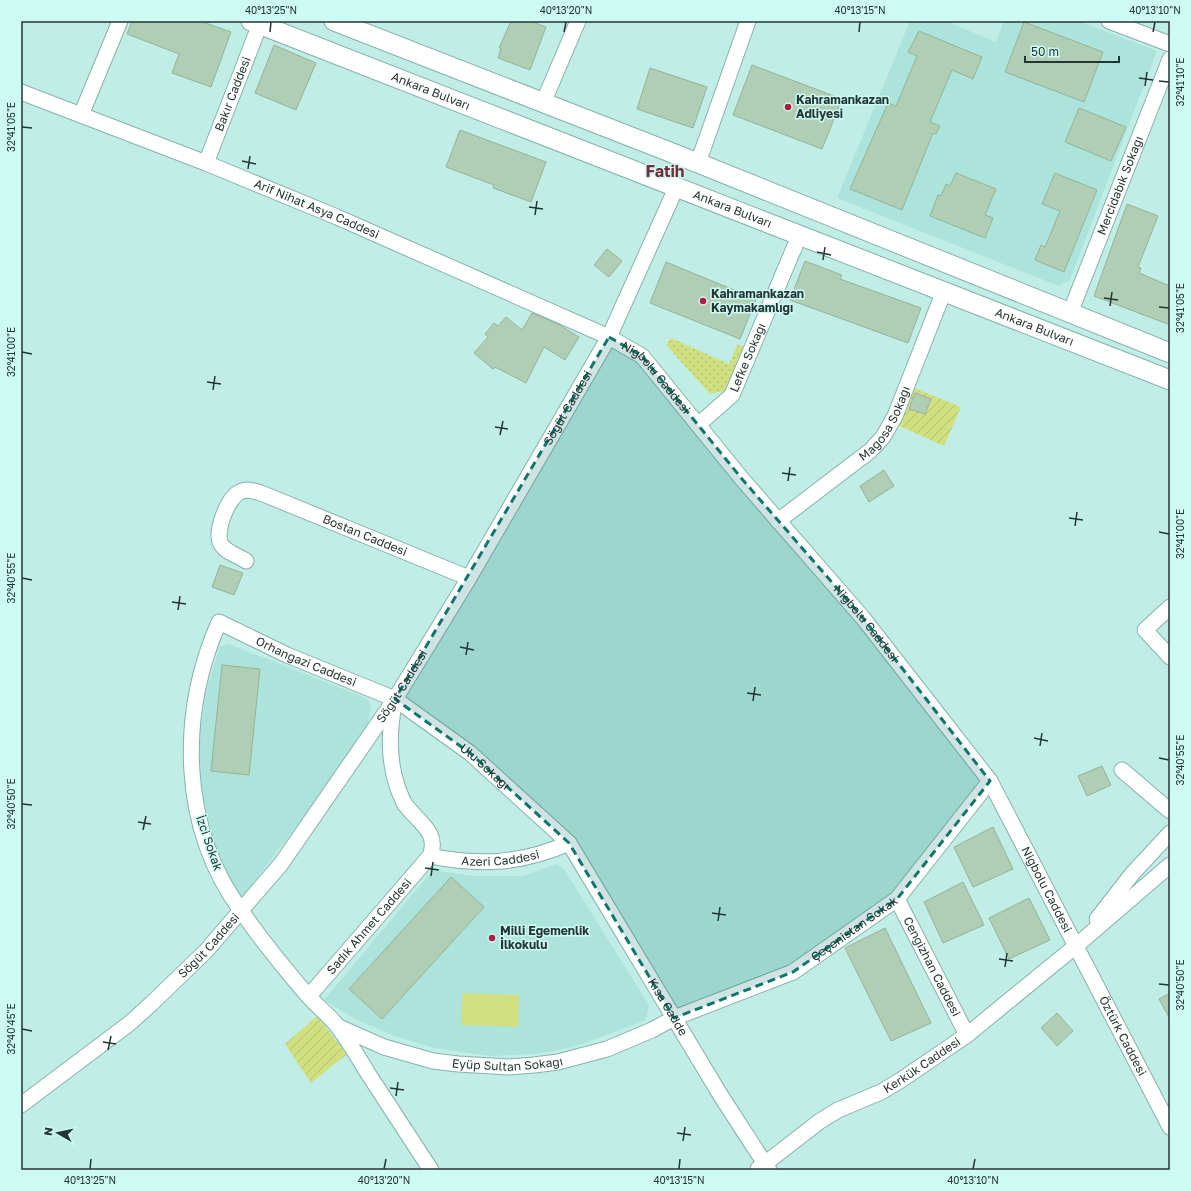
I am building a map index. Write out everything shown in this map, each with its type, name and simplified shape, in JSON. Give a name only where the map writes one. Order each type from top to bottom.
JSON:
[{"type":"main road","points":[[334,21],[698,163],[1170,352]]},
{"type":"main road","name":"Ankara Bulvarı","points":[[255,23],[678,186],[1170,380]]},
{"type":"street","points":[[81,115],[120,21]]},
{"type":"street","points":[[543,103],[578,21]]},
{"type":"street","points":[[698,163],[748,21]]},
{"type":"street","points":[[1109,21],[1170,44]]},
{"type":"street","name":"Bakır Caddesi","points":[[206,163],[255,23]]},
{"type":"street","name":"Mercidabık Sokağı","points":[[1070,313],[1170,59]]},
{"type":"street","name":"Arif Nihat Asya Caddesi","points":[[21,92],[206,163],[443,262],[609,337]]},
{"type":"street","name":"Söğüt Caddesi","points":[[21,1105],[130,1023],[206,951],[281,864],[395,699],[469,578],[609,337],[678,186]]},
{"type":"street","name":"Lefke Sokağı","points":[[698,426],[732,395],[800,234]]},
{"type":"street","name":"Magosa Sokağı","points":[[778,521],[870,451],[883,437],[895,416],[944,291]]},
{"type":"street","name":"Niğbolu Caddesi","points":[[609,337],[642,356],[698,426],[778,521],[863,618],[990,781],[1021,844],[1077,945]]},
{"type":"street","name":"Bostan Caddesi","points":[[246,561],[224,548],[220,543],[221,523],[226,509],[236,494],[249,489],[469,578]]},
{"type":"street","points":[[1169,610],[1145,630],[1170,657]]},
{"type":"street","name":"Orhangazi Caddesi","points":[[219,622],[287,655],[395,699]]},
{"type":"street","name":"İzci Sokak","points":[[219,622],[202,665],[193,710],[190,748],[192,779],[197,810],[208,849],[218,871],[241,912],[309,996],[338,1026]]},
{"type":"street","points":[[395,699],[390,741],[393,773],[404,802],[431,835],[433,845],[430,856]]},
{"type":"street","name":"Ulu Sokağı","points":[[395,699],[470,753],[569,843]]},
{"type":"street","points":[[1122,770],[1170,811]]},
{"type":"street","name":"Çeçenistan Sokak","points":[[674,1018],[793,972],[897,899],[990,781]]},
{"type":"street","points":[[1077,945],[1132,874],[1170,833]]},
{"type":"street","name":"Azeri Caddesi","points":[[430,856],[469,862],[508,861],[547,853],[569,843]]},
{"type":"street","name":"Kısa Cadde","points":[[569,843],[764,1168]]},
{"type":"street","name":"Sadık Ahmet Caddesi","points":[[309,996],[430,856]]},
{"type":"street","points":[[1077,945],[1170,865]]},
{"type":"street","name":"Cengizhan Caddesi","points":[[897,899],[967,1035]]},
{"type":"street","name":"Kerkük Caddesi","points":[[764,1168],[820,1121],[838,1110],[881,1092],[967,1035],[1077,945]]},
{"type":"street","name":"Öztürk Caddesi","points":[[1077,945],[1170,1127]]},
{"type":"street","name":"Eyüp Sultan Sokağı","points":[[338,1026],[384,1047],[421,1058],[458,1064],[509,1067],[558,1062],[583,1056],[630,1040],[674,1018]]},
{"type":"street","points":[[338,1026],[431,1170]]},
{"type":"highlighted area","points":[[609,337],[642,356],[742,479],[863,618],[990,781],[897,899],[793,972],[674,1018],[569,843],[470,753],[395,699]]},
{"type":"shaded area","points":[[910,21],[945,21],[996,42],[1004,21],[1079,21],[1157,51],[1070,280],[1059,286],[837,198]]},
{"type":"shaded area","points":[[229,644],[366,698],[371,705],[367,734],[243,896],[233,894],[224,875],[205,815],[200,773],[200,732],[206,691],[220,647]]},
{"type":"shaded area","name":"Milli Egemenlik İlkokulu","points":[[556,864],[564,869],[649,1005],[646,1020],[580,1045],[536,1054],[491,1056],[435,1048],[394,1036],[355,1019],[324,1000],[433,870],[473,876],[523,876]]},
{"type":"green space","points":[[671,338],[729,364],[738,344],[745,348],[728,390],[710,394],[666,345]]},
{"type":"green space","points":[[912,387],[961,407],[944,446],[897,425]]},
{"type":"green space","points":[[462,993],[519,995],[518,1027],[461,1025]]},
{"type":"green space","points":[[317,1016],[347,1054],[311,1083],[285,1044]]},
{"type":"building","points":[[132,21],[200,21],[231,32],[211,87],[172,73],[179,54],[127,34]]},
{"type":"building","points":[[511,21],[530,21],[546,27],[530,70],[498,58],[501,48],[499,48]]},
{"type":"building","points":[[1024,22],[1103,52],[1084,102],[1005,72]]},
{"type":"building","points":[[919,31],[982,57],[973,79],[952,70],[930,122],[940,126],[936,134],[933,133],[902,210],[850,189],[888,103],[896,106],[917,56],[908,52]]},
{"type":"building","points":[[274,45],[316,63],[296,110],[255,93]]},
{"type":"building","name":"Kahramankazan Adliyesi","points":[[752,65],[842,99],[822,149],[733,115]]},
{"type":"building","points":[[650,68],[707,87],[693,128],[637,109]]},
{"type":"building","points":[[1079,108],[1126,127],[1111,161],[1065,142]]},
{"type":"building","points":[[460,130],[546,162],[531,202],[493,188],[494,185],[446,167]]},
{"type":"building","points":[[956,173],[996,189],[985,215],[993,218],[985,238],[930,216],[938,195],[941,196],[946,184],[950,186]]},
{"type":"building","points":[[1055,173],[1097,190],[1064,272],[1035,260],[1041,245],[1045,247],[1060,211],[1042,204]]},
{"type":"building","points":[[1127,204],[1158,216],[1138,267],[1141,268],[1139,273],[1170,286],[1170,325],[1094,296]]},
{"type":"building","points":[[607,249],[622,261],[609,277],[594,265]]},
{"type":"building","points":[[805,261],[842,275],[840,279],[921,308],[908,343],[790,300]]},
{"type":"building","name":"Kahramankazan Kaymakamlığı","points":[[666,262],[756,299],[740,339],[650,303]]},
{"type":"building","points":[[532,313],[558,324],[579,337],[565,360],[544,347],[526,383],[495,367],[493,369],[474,353],[488,337],[485,334],[494,323],[498,326],[506,317],[522,330]]},
{"type":"building","points":[[915,393],[931,399],[925,414],[909,409]]},
{"type":"building","points":[[884,470],[894,486],[869,502],[860,486]]},
{"type":"building","points":[[220,565],[243,573],[234,595],[212,587]]},
{"type":"building","points":[[222,665],[260,669],[249,775],[211,771]]},
{"type":"building","points":[[1102,766],[1111,785],[1087,796],[1078,776]]},
{"type":"building","points":[[993,827],[1013,869],[973,887],[954,847]]},
{"type":"building","points":[[451,877],[484,907],[382,1019],[349,989]]},
{"type":"building","points":[[963,882],[984,925],[943,943],[924,902]]},
{"type":"building","points":[[1029,898],[1050,940],[1009,959],[989,918]]},
{"type":"building","points":[[885,928],[931,1023],[891,1041],[845,948]]},
{"type":"building","points":[[1170,993],[1170,1019],[1159,999]]},
{"type":"building","points":[[1057,1013],[1073,1031],[1057,1046],[1041,1028]]},
{"type":"place","name":"Kahramankazan Adliyesi","points":[[788,107]]},
{"type":"place","name":"Kahramankazan Kaymakamlığı","points":[[703,301]]},
{"type":"place","name":"Milli Egemenlik İlkokulu","points":[[492,938]]},
{"type":"district","name":"Fatih","points":[[665,171]]}]
